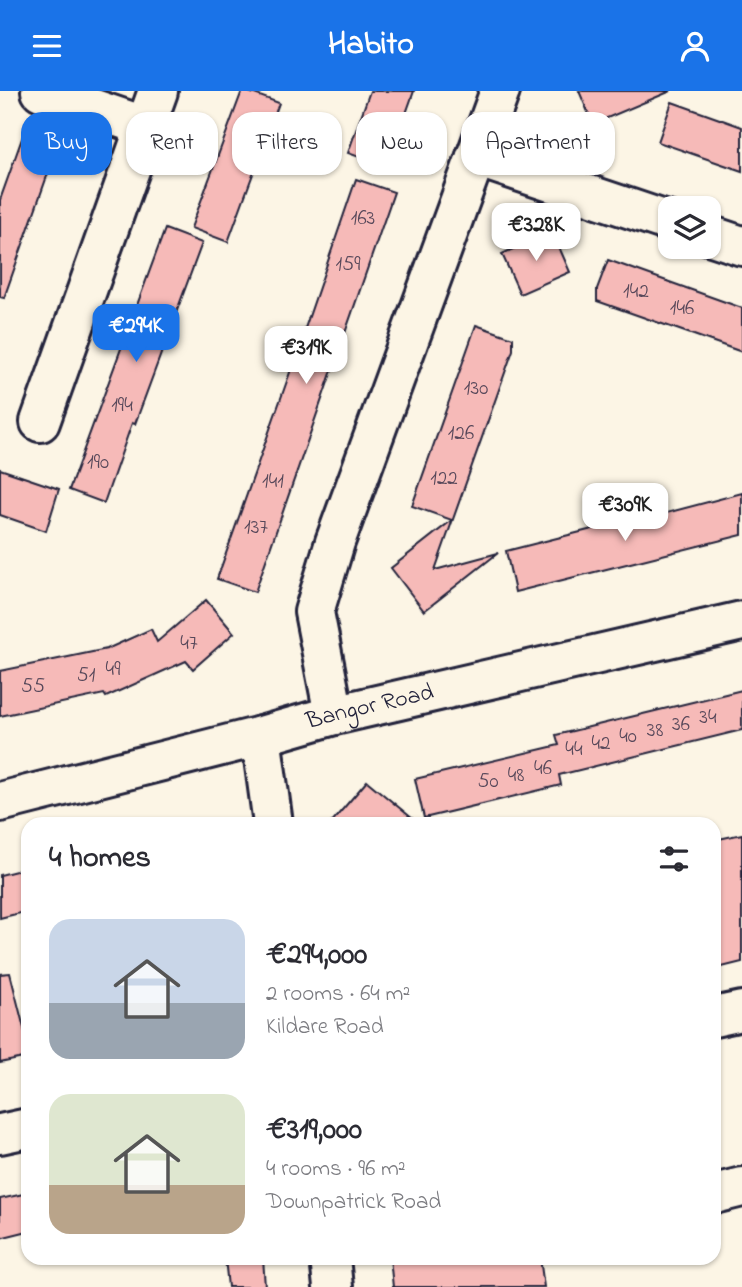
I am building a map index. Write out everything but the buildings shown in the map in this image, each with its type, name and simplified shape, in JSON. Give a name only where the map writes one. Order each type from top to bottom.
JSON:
[{"type":"street","points":[[41,91],[126,120]]},
{"type":"street","points":[[150,112],[158,91]]},
{"type":"street","points":[[492,112],[500,91]]},
{"type":"street","points":[[40,422],[128,175]]},
{"type":"street","points":[[334,715],[314,612],[335,542],[469,175]]},
{"type":"street","points":[[530,175],[658,218]]},
{"type":"street","points":[[721,239],[742,246]]},
{"type":"street","name":"Bangor Road","points":[[0,802],[334,715],[742,621]]},
{"type":"street","points":[[261,736],[272,817]]},
{"type":"street","points":[[721,1016],[742,1011]]},
{"type":"street","points":[[0,1135],[21,1130]]},
{"type":"street","points":[[721,1192],[742,1187]]},
{"type":"street","points":[[331,1265],[333,1287]]}]
